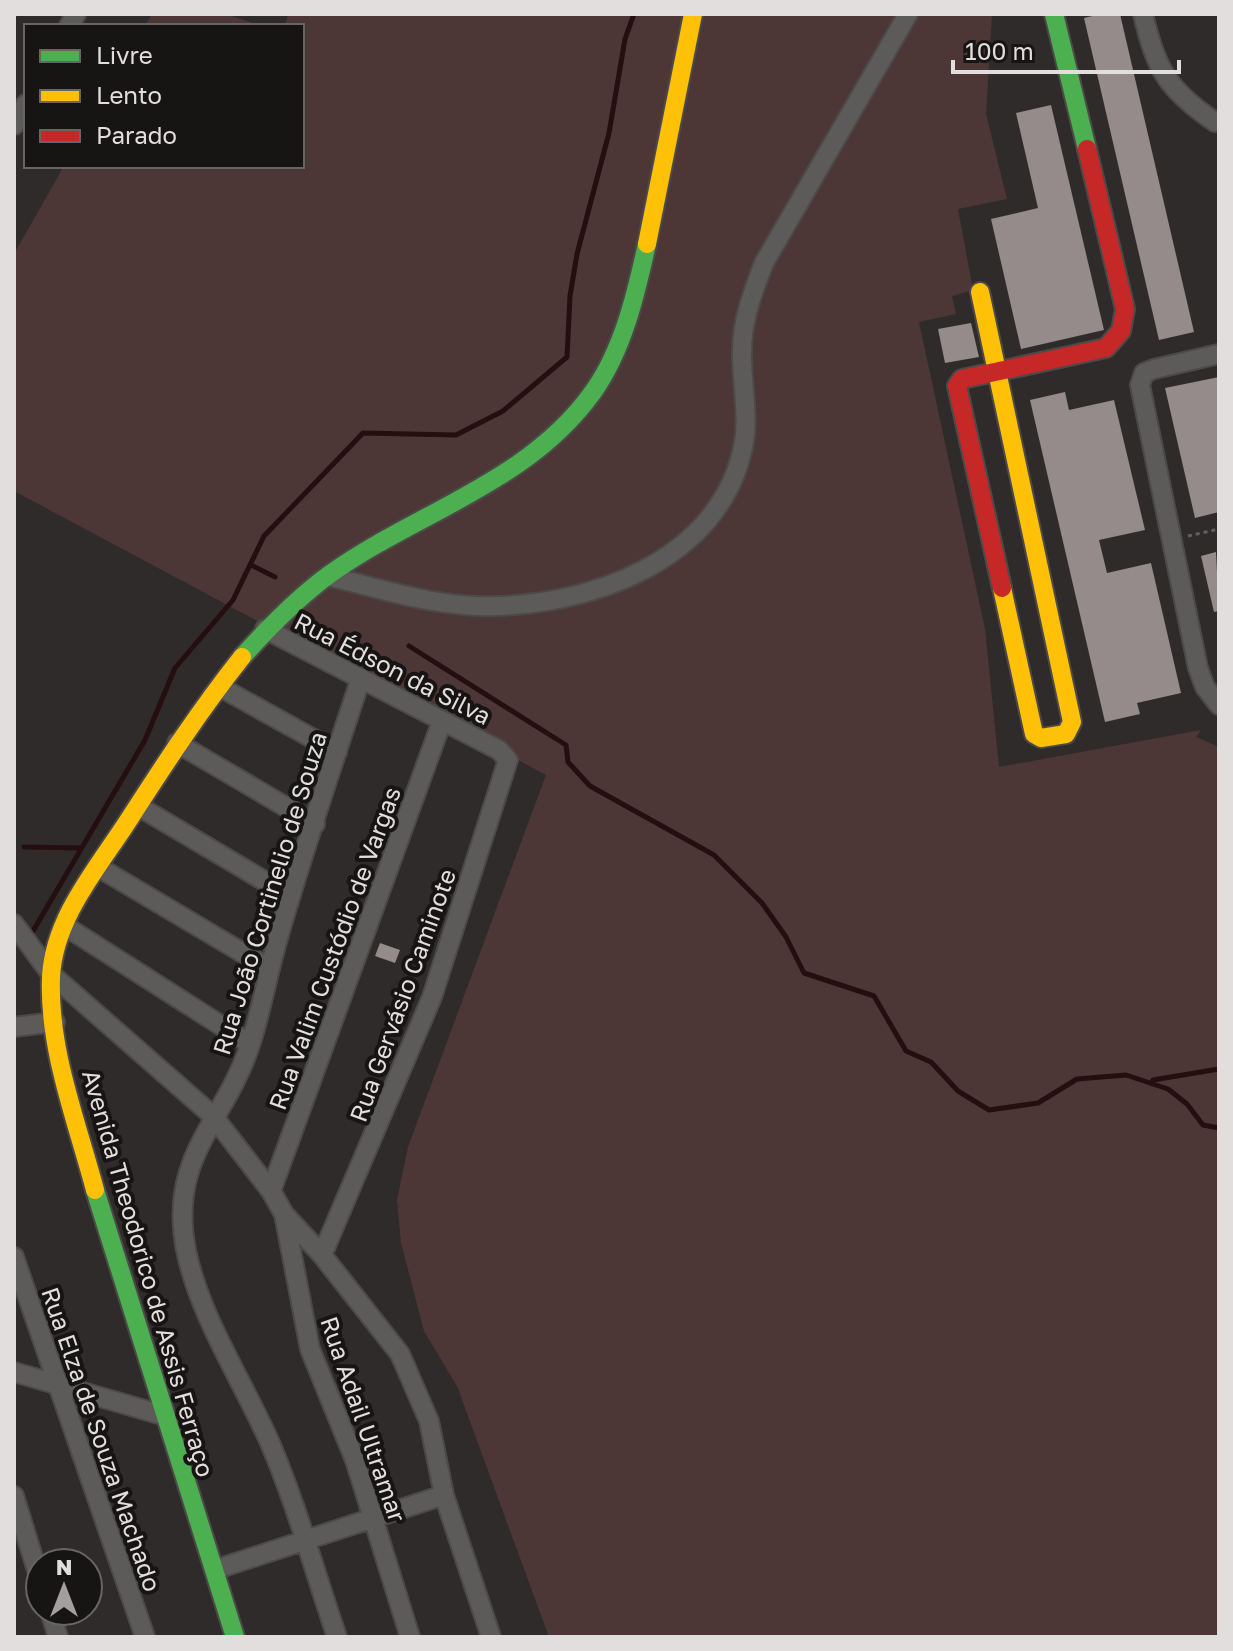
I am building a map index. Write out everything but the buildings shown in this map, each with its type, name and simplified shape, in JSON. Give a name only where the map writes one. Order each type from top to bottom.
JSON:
[{"type":"street","name":"Avenida Theodorico de Assis Ferraço","points":[[235,1637],[162,1415],[93,1184],[55,1022],[51,974],[65,926],[98,867],[177,743],[265,629],[328,576],[514,466],[563,429],[592,393],[613,356],[634,301],[660,189],[693,14]]},
{"type":"street","points":[[328,576],[420,599],[477,606],[527,603],[582,593],[631,577],[679,551],[711,515],[733,477],[745,441],[742,348],[747,307],[764,263],[908,14]]},
{"type":"street","points":[[980,292],[997,372],[1072,722],[1066,734],[1047,738],[1034,734],[957,386],[962,379],[997,372],[1106,348],[1119,339],[1124,327],[1125,309],[1054,14]]},
{"type":"street","points":[[1143,14],[1152,54],[1168,84],[1218,127]]},
{"type":"street","points":[[14,125],[24,108]]},
{"type":"street","points":[[1218,704],[1198,668],[1169,540],[1140,385],[1144,373],[1154,369],[1219,354]]},
{"type":"street","name":"Rua Édson da Silva","points":[[265,629],[499,750]]},
{"type":"street","name":"Rua João Cortinelio de Souza","points":[[337,1637],[270,1444],[200,1296],[186,1247],[189,1165],[213,1116],[229,1095],[250,1044],[290,896],[361,678]]},
{"type":"street","points":[[220,687],[337,752]]},
{"type":"street","name":"Rua Valim Custódio de Vargas","points":[[271,1191],[442,721]]},
{"type":"street","points":[[177,743],[315,824]]},
{"type":"street","name":"Rua Gervásio Caminote","points":[[322,1255],[432,997],[508,768],[508,760],[499,750]]},
{"type":"street","points":[[138,806],[290,896]]},
{"type":"street","points":[[98,867],[270,969]]},
{"type":"street","points":[[14,924],[51,974],[213,1116],[271,1191],[284,1214],[322,1255],[400,1354],[429,1421],[444,1495],[491,1637]]},
{"type":"street","points":[[65,926],[250,1044]]},
{"type":"street","points":[[14,1027],[55,1022]]},
{"type":"street","name":"Rua Adail Ultramar","points":[[284,1214],[310,1349],[375,1517],[410,1637]]},
{"type":"street","name":"Rua Elza de Souza Machado","points":[[14,1257],[145,1637]]},
{"type":"street","points":[[14,1372],[57,1387],[162,1415]]},
{"type":"street","points":[[214,1570],[444,1495]]},
{"type":"street","points":[[14,1496],[30,1547]]},
{"type":"path","points":[[1169,540],[1219,529]]},
{"type":"shaded area","points":[[152,14],[226,14],[255,24],[146,24]]},
{"type":"shaded area","points":[[288,14],[992,14],[986,114],[1007,199],[958,209],[973,290],[952,296],[956,314],[919,322],[985,629],[999,767],[1201,730],[1196,737],[1219,747],[1219,1637],[549,1637],[457,1386],[424,1331],[401,1243],[397,1200],[408,1147],[546,775],[14,491],[14,253],[63,168],[304,168],[304,24],[286,24]]},
{"type":"waterway","points":[[33,931],[145,740],[175,668],[233,600],[264,536],[363,433],[456,435],[503,411],[567,357],[570,296],[577,254],[609,133],[625,39],[634,14]]},
{"type":"waterway","points":[[251,565],[275,577]]},
{"type":"waterway","points":[[409,646],[566,745],[568,762],[590,786],[714,855],[762,903],[786,937],[804,973],[874,996],[906,1051],[931,1062],[958,1091],[989,1110],[1038,1103],[1077,1079],[1126,1075],[1168,1089],[1187,1104],[1203,1125],[1219,1128]]},
{"type":"waterway","points":[[24,847],[81,848]]},
{"type":"waterway","points":[[1153,1080],[1219,1069]]},
{"type":"traffic: fast","points":[[1054,14],[1087,149]]},
{"type":"traffic: fast","points":[[242,657],[284,613],[330,574],[504,473],[537,450],[567,423],[593,392],[613,358],[633,302],[647,244]]},
{"type":"traffic: fast","points":[[95,1190],[235,1637]]},
{"type":"traffic: slow","points":[[647,244],[693,14]]},
{"type":"traffic: slow","points":[[980,292],[1072,722],[1066,734],[1041,738],[1034,734],[1002,588]]},
{"type":"traffic: slow","points":[[95,1190],[65,1085],[54,1031],[51,1004],[54,955],[60,934],[79,895],[183,738],[242,657]]},
{"type":"traffic: jam","points":[[1002,588],[957,386],[962,379],[1106,348],[1121,331],[1125,309],[1087,149]]}]
